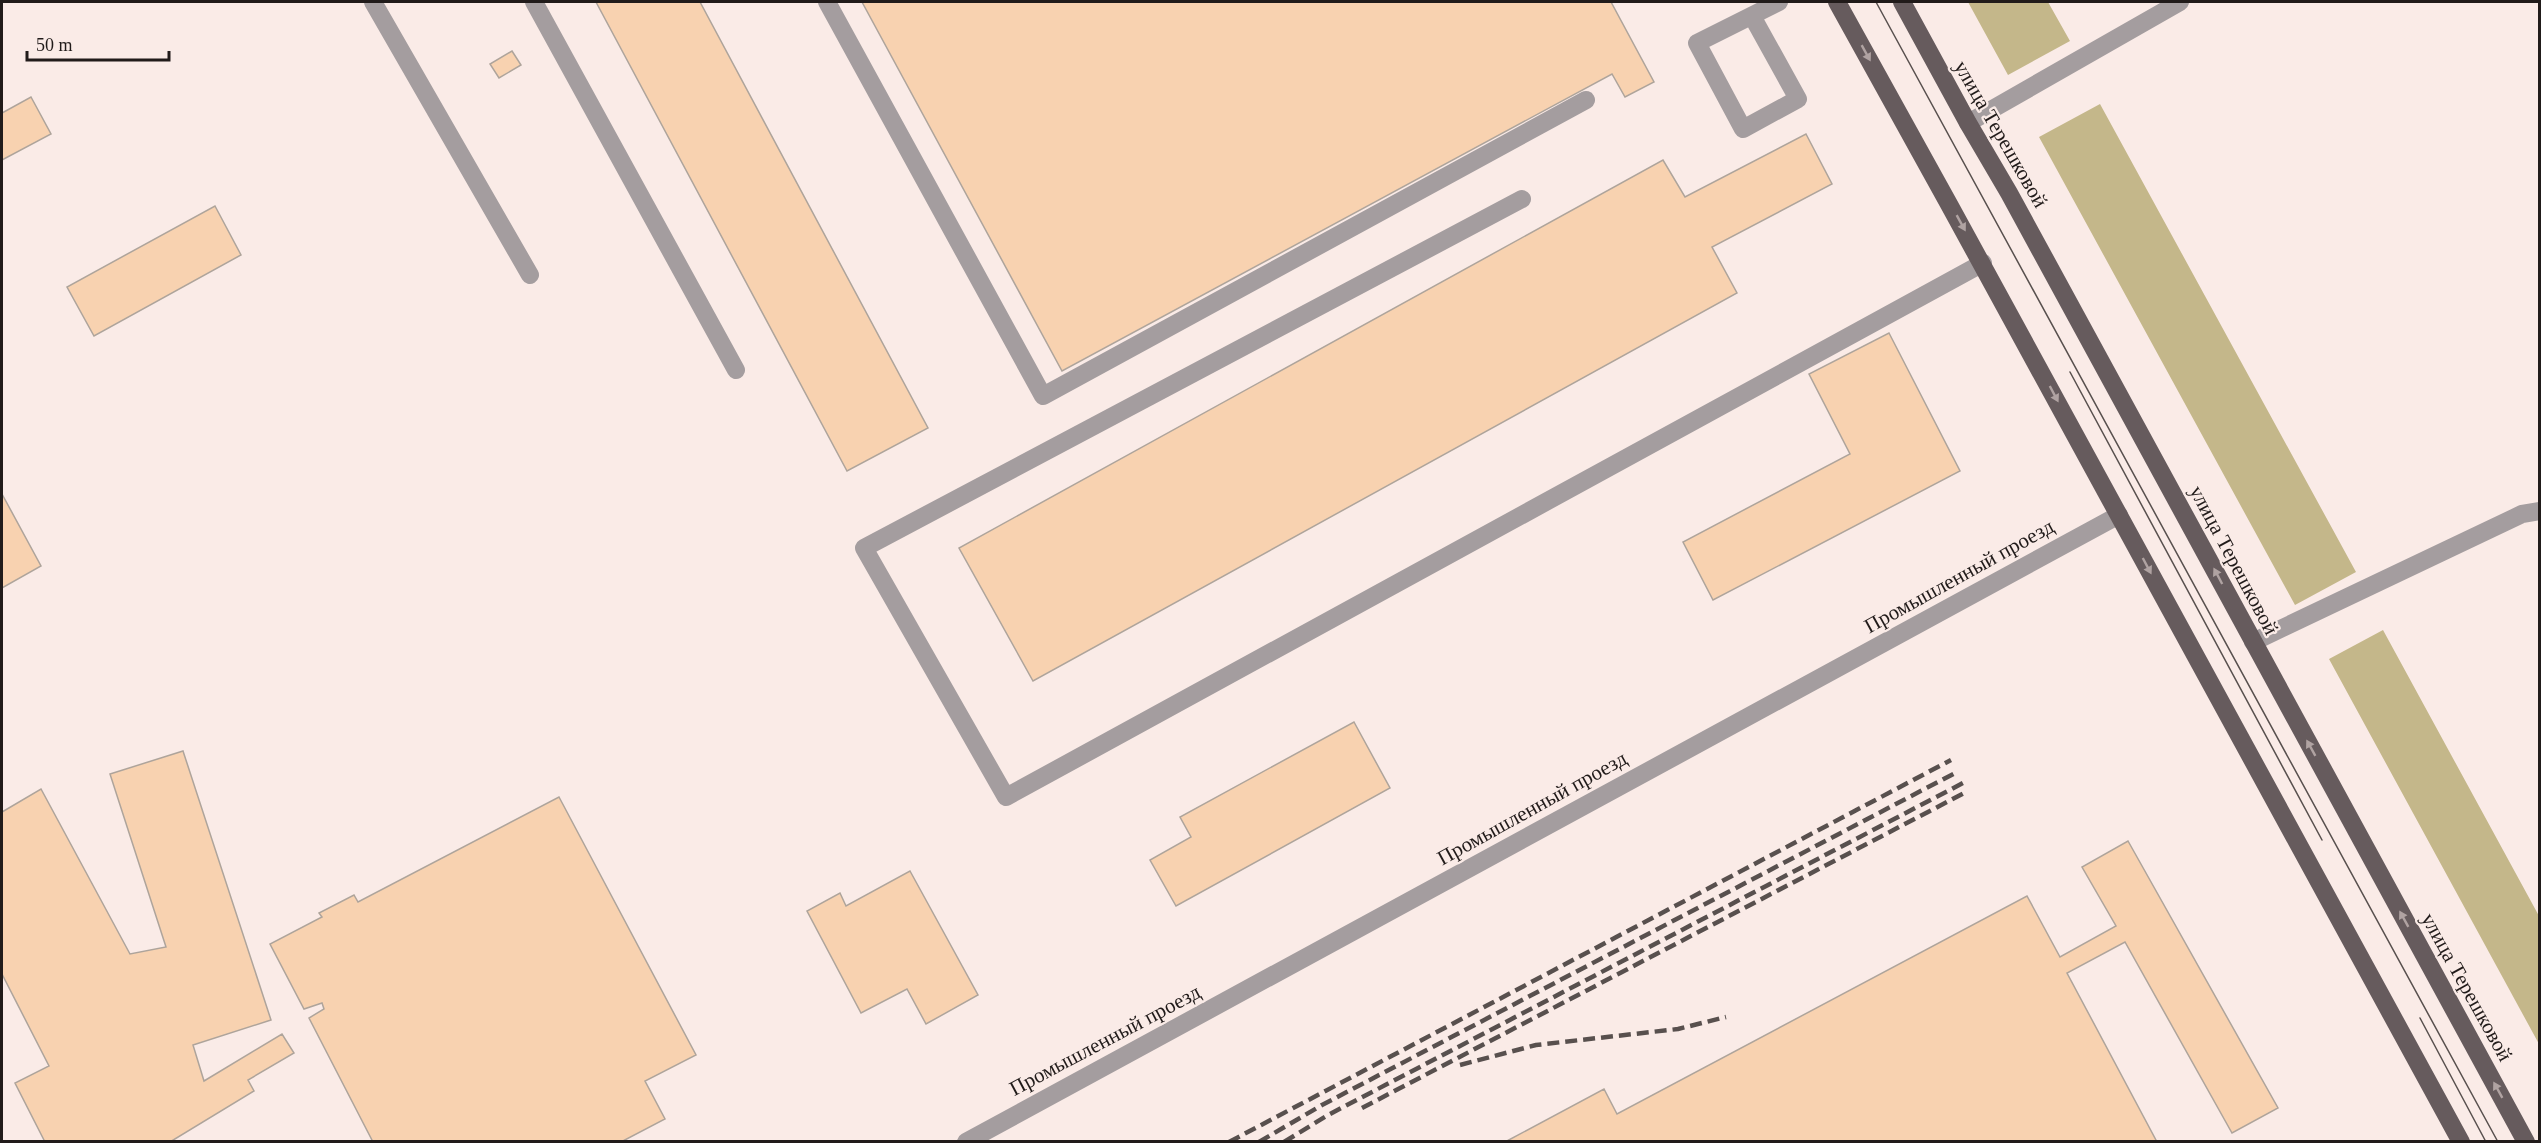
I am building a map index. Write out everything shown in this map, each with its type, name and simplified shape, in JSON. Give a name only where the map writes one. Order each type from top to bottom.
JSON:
[{"type":"main road","points":[[1837,2],[1983,263],[2282,818],[2461,1142]]},
{"type":"main road","name":"улица Терешковой","points":[[1902,2],[2015,203],[2526,1142]]},
{"type":"lane","points":[[373,2],[530,275]]},
{"type":"lane","points":[[534,2],[736,370]]},
{"type":"lane","points":[[827,2],[1043,396],[1586,100]]},
{"type":"lane","points":[[1752,16],[1798,99],[1743,129],[1697,43],[1779,2]]},
{"type":"lane","points":[[1968,123],[2180,2]]},
{"type":"lane","points":[[1522,199],[864,548],[1006,797],[1983,263]]},
{"type":"lane","points":[[2253,642],[2522,514],[2540,511]]},
{"type":"lane","name":"Промышленный проезд","points":[[966,1142],[2119,515]]},
{"type":"shaded area","points":[[1968,2],[2048,2],[2070,41],[2008,75]]},
{"type":"shaded area","points":[[2100,104],[2356,572],[2295,605],[2039,137]]},
{"type":"shaded area","points":[[2383,630],[2539,916],[2539,1044],[2329,659]]},
{"type":"building","points":[[596,2],[700,2],[928,428],[847,471]]},
{"type":"building","points":[[862,2],[1611,2],[1654,82],[1625,97],[1612,74],[1062,371]]},
{"type":"building","points":[[512,51],[521,65],[499,78],[490,64]]},
{"type":"building","points":[[31,97],[51,134],[2,160],[2,113]]},
{"type":"building","points":[[1806,134],[1832,184],[1712,247],[1737,293],[1033,681],[959,548],[1663,160],[1685,197]]},
{"type":"building","points":[[215,206],[241,255],[94,336],[67,287]]},
{"type":"building","points":[[1889,333],[1960,471],[1713,600],[1683,542],[1850,454],[1809,374]]},
{"type":"building","points":[[2,494],[41,566],[2,588]]},
{"type":"building","points":[[1354,722],[1390,788],[1176,906],[1150,860],[1191,837],[1180,817]]},
{"type":"building","points":[[183,751],[271,1020],[193,1045],[204,1081],[282,1034],[294,1053],[248,1080],[254,1091],[170,1142],[45,1142],[15,1083],[49,1066],[2,974],[2,812],[41,789],[130,954],[166,947],[110,774]]},
{"type":"building","points":[[559,797],[696,1055],[645,1081],[665,1119],[621,1142],[373,1142],[309,1018],[324,1009],[322,1003],[304,1009],[270,944],[322,917],[319,913],[354,895],[358,902]]},
{"type":"building","points":[[2128,841],[2278,1108],[2232,1133],[2125,942],[2067,973],[2157,1142],[1505,1142],[1604,1089],[1617,1114],[2027,896],[2060,957],[2116,926],[2082,867]]},
{"type":"building","points":[[910,871],[978,995],[926,1024],[907,989],[861,1013],[807,911],[840,893],[846,906]]},
{"type":"tram line","points":[[1876,2],[2498,1142]]},
{"type":"tram line","points":[[2070,372],[2322,840]]},
{"type":"tram line","points":[[2420,1018],[2486,1142]]},
{"type":"railway","points":[[1229,1142],[1951,760]]},
{"type":"railway","points":[[1259,1142],[1322,1105],[1957,772]]},
{"type":"railway","points":[[1284,1142],[1328,1115],[1963,783]]},
{"type":"railway","points":[[1362,1108],[1968,791]]},
{"type":"railway","points":[[1460,1065],[1536,1045],[1678,1029],[1726,1017]]}]
